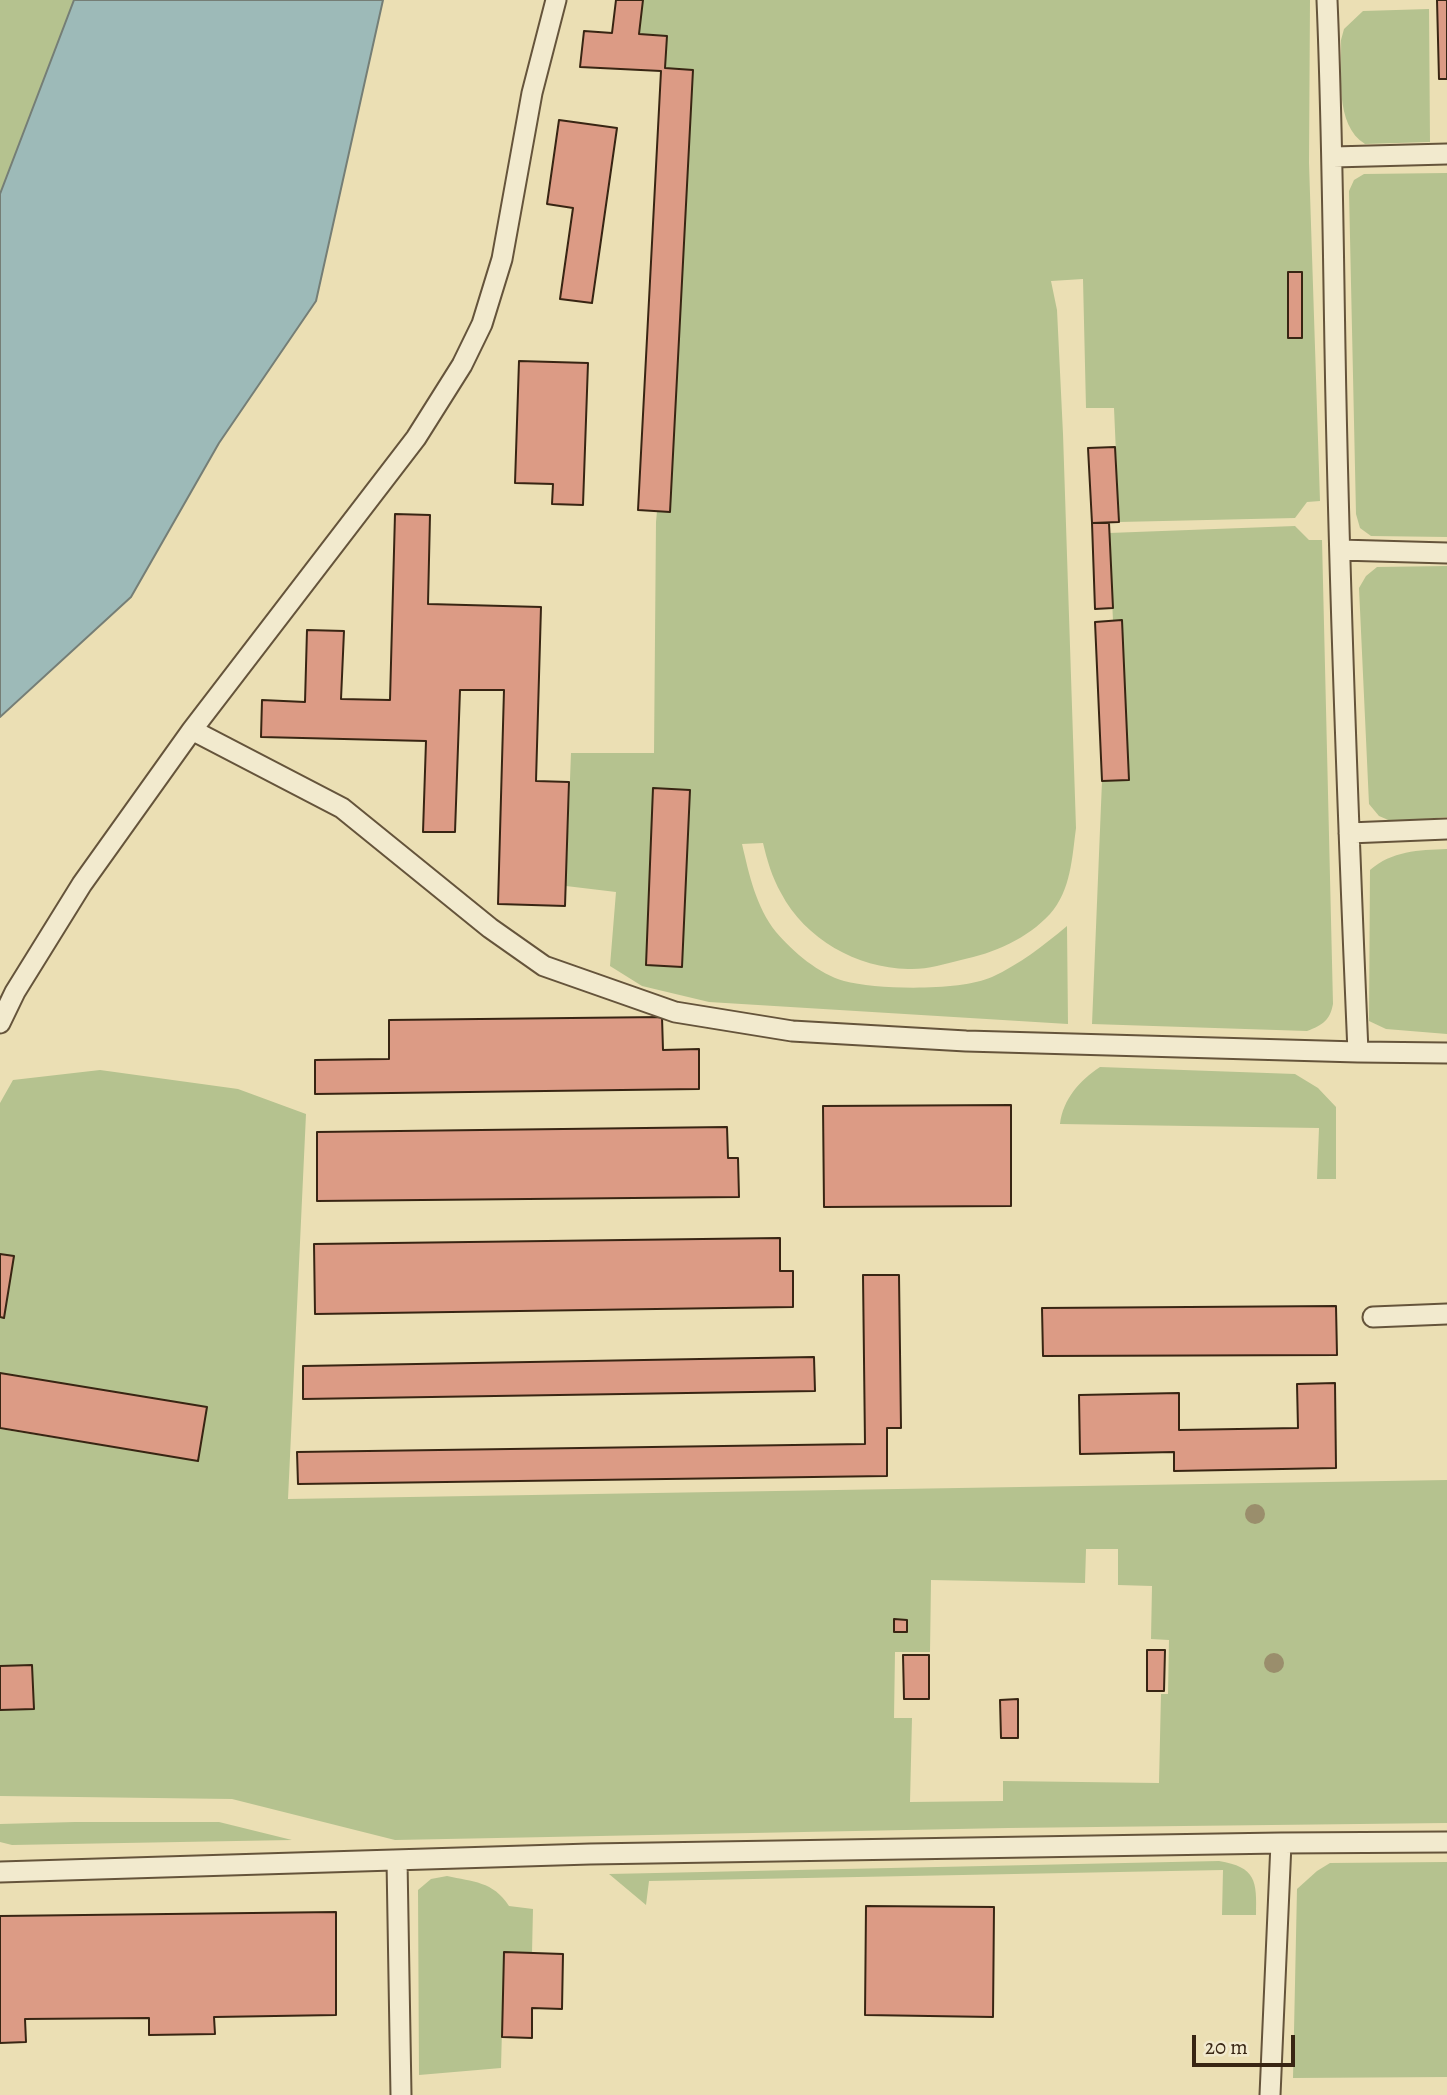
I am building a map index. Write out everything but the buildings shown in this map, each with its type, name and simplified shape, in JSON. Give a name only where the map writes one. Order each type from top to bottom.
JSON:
[{"type":"lane","points":[[0,1023],[15,992],[82,884],[192,730],[416,438],[462,365],[482,324],[502,259],[532,93],[556,0]]},
{"type":"lane","points":[[1327,0],[1333,157],[1340,550],[1358,1052]]},
{"type":"lane","points":[[1333,157],[1447,154]]},
{"type":"lane","points":[[1340,550],[1447,553]]},
{"type":"lane","points":[[192,730],[342,808],[490,928],[544,966],[675,1012],[792,1031],[966,1041],[1447,1053]]},
{"type":"lane","points":[[1349,834],[1447,830]]},
{"type":"lane","points":[[1373,1317],[1447,1314]]},
{"type":"lane","points":[[0,1872],[590,1854],[1447,1842]]},
{"type":"lane","points":[[1270,2095],[1281,1843]]},
{"type":"lane","points":[[397,1860],[401,2095]]},
{"type":"green space","points":[[0,0],[74,0],[0,194]]},
{"type":"green space","points":[[643,0],[1310,0],[1309,163],[1320,501],[1307,502],[1295,518],[1119,522],[1114,408],[1086,408],[1083,279],[1051,281],[1057,310],[1063,434],[1076,828],[1072,862],[1057,905],[1031,931],[998,949],[928,968],[889,967],[852,957],[818,937],[791,909],[781,893],[763,843],[742,844],[758,901],[776,932],[807,961],[844,981],[919,988],[978,982],[1022,960],[1067,926],[1068,1024],[709,1002],[642,986],[610,966],[616,892],[566,886],[571,753],[654,753],[656,522],[657,511],[670,511],[693,71],[665,68],[667,36],[639,34]],"holes":[[[653,788],[690,790],[681,967],[646,965]]]},
{"type":"green space","points":[[1429,9],[1430,142],[1365,144],[1348,124],[1344,111],[1341,40],[1344,29],[1363,11]]},
{"type":"green space","points":[[1447,173],[1447,537],[1371,536],[1360,528],[1356,514],[1349,191],[1354,180],[1364,174]]},
{"type":"green space","points":[[1295,526],[1309,540],[1322,540],[1333,1004],[1330,1014],[1321,1024],[1307,1031],[1092,1024],[1102,781],[1129,780],[1122,621],[1113,621],[1109,533]]},
{"type":"green space","points":[[1447,566],[1447,817],[1393,822],[1379,816],[1369,804],[1359,588],[1366,576],[1377,567]]},
{"type":"green space","points":[[1447,849],[1447,1034],[1386,1029],[1369,1021],[1370,870],[1396,855]]},
{"type":"green space","points":[[1100,1067],[1295,1074],[1318,1088],[1336,1107],[1336,1179],[1317,1179],[1319,1128],[1060,1124],[1069,1098],[1086,1078]]},
{"type":"green space","points":[[100,1070],[238,1089],[306,1114],[288,1499],[1447,1480],[1447,1823],[395,1840],[232,1799],[0,1796],[0,1429],[198,1461],[207,1407],[0,1373],[0,1317],[3,1318],[14,1256],[0,1254],[0,1103],[13,1080]],"holes":[[[1086,1549],[1118,1549],[1118,1585],[1152,1586],[1151,1639],[1169,1640],[1168,1694],[1161,1694],[1159,1783],[1003,1781],[1003,1801],[910,1802],[912,1718],[894,1718],[895,1652],[930,1652],[931,1580],[1085,1583]]]},
{"type":"green space","points":[[219,1822],[292,1840],[12,1845],[0,1842],[0,1824]]},
{"type":"green space","points":[[1219,1861],[1241,1867],[1252,1878],[1256,1893],[1256,1915],[1222,1915],[1223,1870],[649,1881],[646,1905],[609,1874]]},
{"type":"green space","points":[[1447,1862],[1447,2077],[1293,2078],[1297,1889],[1330,1863]]},
{"type":"green space","points":[[447,1876],[489,1887],[509,1906],[533,1909],[532,1953],[504,1953],[501,2068],[419,2075],[418,1890],[431,1879]]},
{"type":"water","points":[[74,0],[383,0],[316,301],[219,443],[131,597],[0,717],[0,194]]}]
